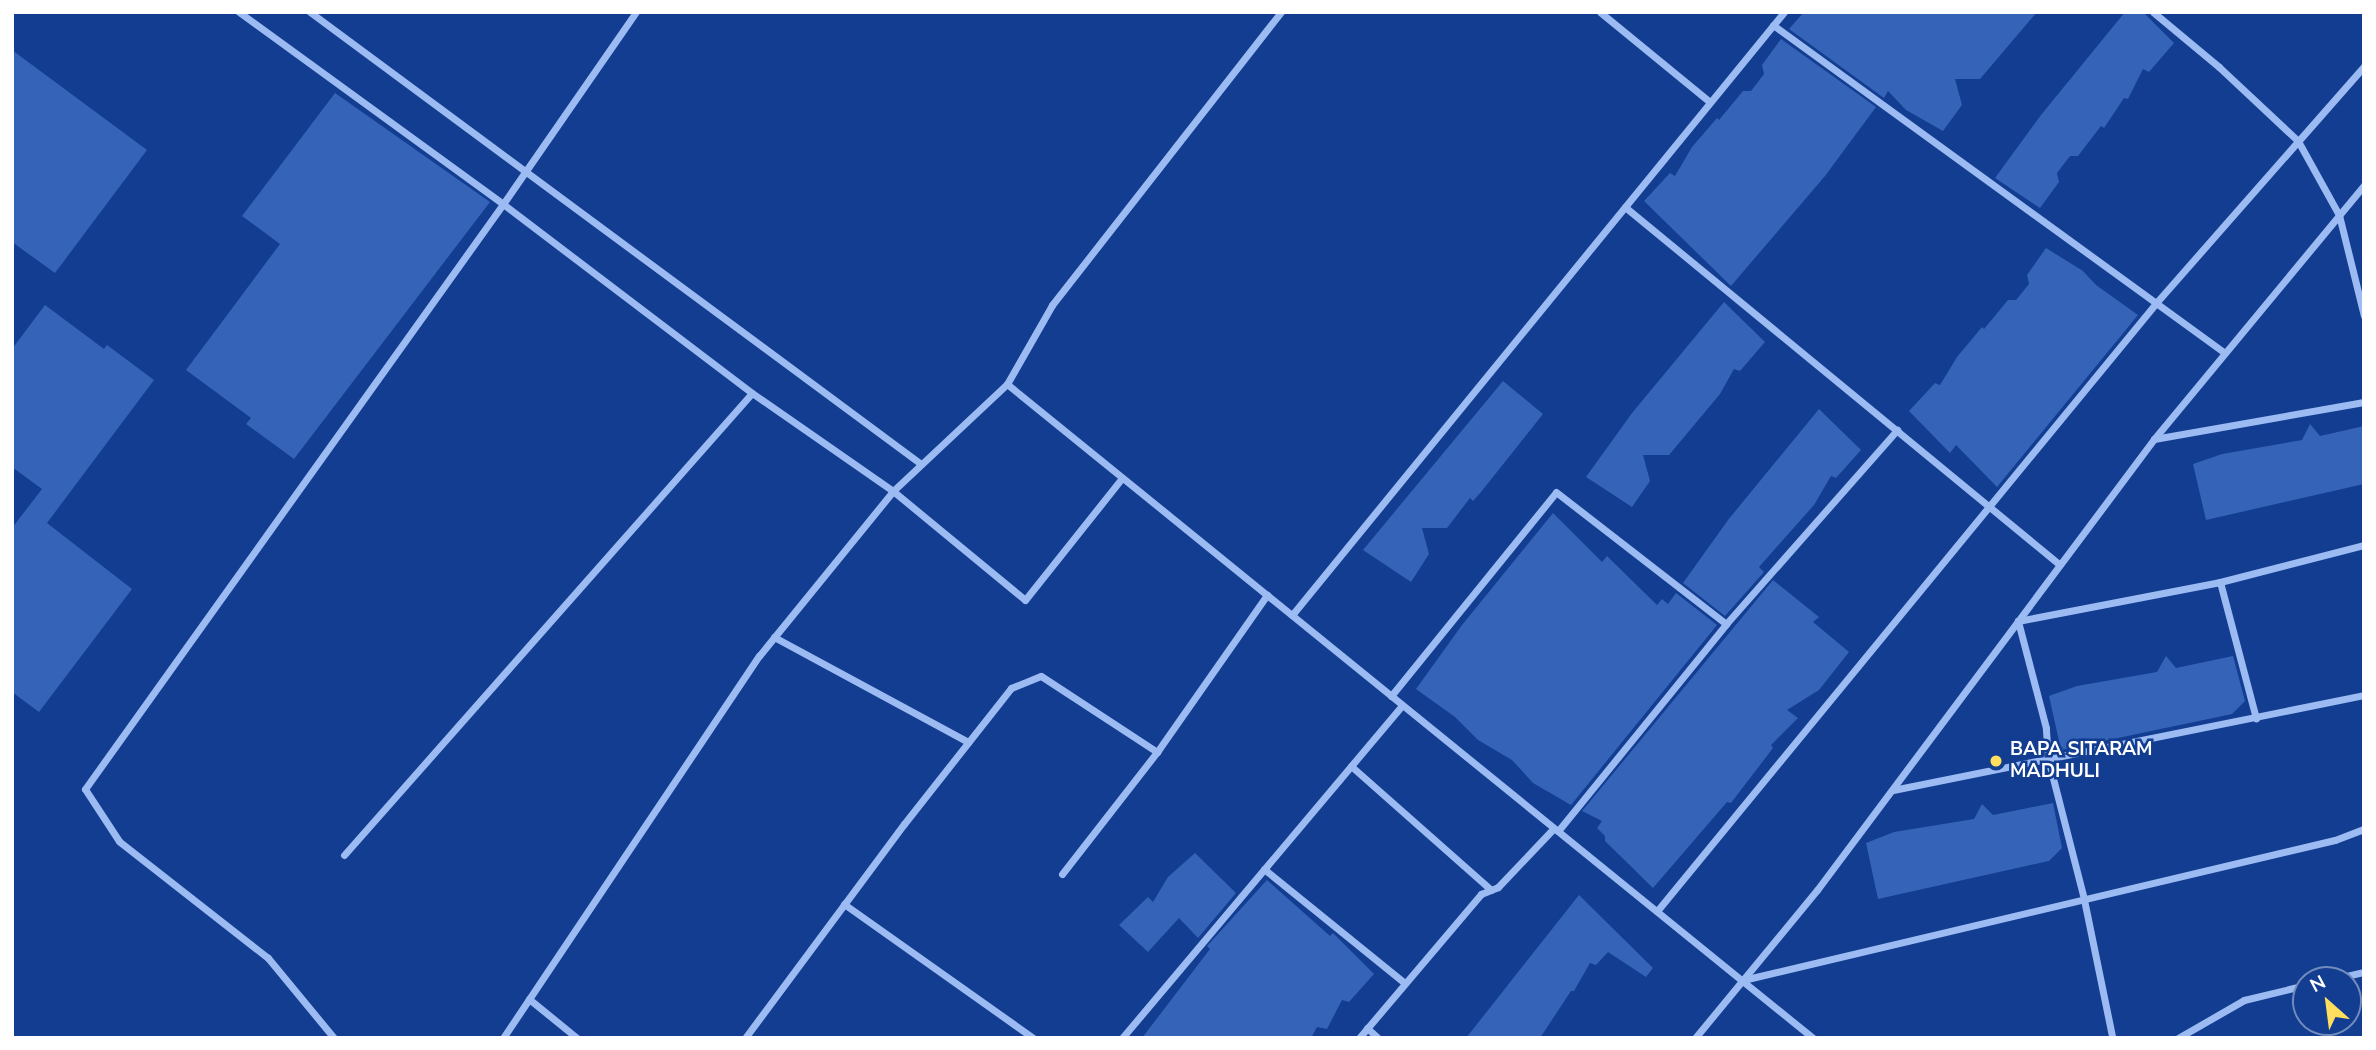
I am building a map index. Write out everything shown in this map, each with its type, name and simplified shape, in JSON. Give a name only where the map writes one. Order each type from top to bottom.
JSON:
[{"type":"street","points":[[239,12],[503,204],[752,393],[893,491],[1025,600],[1122,478]]},
{"type":"street","points":[[310,12],[922,464]]},
{"type":"street","points":[[334,1038],[268,958],[119,841],[85,789],[503,204],[636,12]]},
{"type":"street","points":[[503,1038],[774,637],[893,491],[1007,384],[1052,305],[1281,12]]},
{"type":"street","points":[[1600,12],[1710,103]]},
{"type":"street","points":[[1292,615],[1784,12]]},
{"type":"street","points":[[2153,12],[2219,67],[2298,141],[2339,215],[2364,316]]},
{"type":"street","points":[[1773,25],[2225,353]]},
{"type":"street","points":[[1657,911],[2156,303],[2364,66]]},
{"type":"street","points":[[1695,1038],[1817,890],[2154,439],[2364,185]]},
{"type":"street","points":[[1625,207],[2060,565]]},
{"type":"street","points":[[1007,384],[1813,1038]]},
{"type":"street","points":[[345,855],[752,393]]},
{"type":"street","points":[[2154,439],[2364,401]]},
{"type":"street","points":[[1359,1038],[1481,894],[1498,887],[1556,830],[1726,624],[1897,430]]},
{"type":"street","points":[[1391,696],[1556,492],[1726,624]]},
{"type":"street","points":[[2018,621],[2220,582],[2364,545]]},
{"type":"street","points":[[2220,582],[2256,718]]},
{"type":"street","points":[[1062,874],[1157,752],[1267,595]]},
{"type":"street","points":[[2018,621],[2046,728],[2048,759],[2084,899],[2111,1037],[2124,1038]]},
{"type":"street","points":[[774,637],[968,742]]},
{"type":"street","points":[[745,1038],[844,904],[1011,688],[1041,676],[1157,752]]},
{"type":"street","points":[[1892,790],[2364,695]]},
{"type":"street","points":[[1122,1038],[1402,705]]},
{"type":"street","points":[[1351,766],[1491,890]]},
{"type":"street","points":[[1743,980],[2335,840],[2364,829]]},
{"type":"street","points":[[1264,869],[1405,983]]},
{"type":"street","points":[[844,904],[1033,1038]]},
{"type":"street","points":[[2178,1038],[2244,1000],[2292,988]]},
{"type":"street","points":[[529,999],[577,1038]]},
{"type":"street","points":[[1367,1028],[1378,1038]]},
{"type":"building","points":[[1804,12],[2037,12],[1980,79],[1955,79],[1962,105],[1943,131],[1906,110],[1888,91],[1884,98],[1789,29]]},
{"type":"building","points":[[2125,12],[2143,12],[2174,43],[2149,72],[2143,69],[2128,99],[2124,98],[2104,128],[2101,126],[2078,156],[2070,156],[2057,173],[2059,182],[2040,208],[1995,178],[2041,115]]},
{"type":"building","points":[[1781,39],[1876,107],[1825,176],[1731,286],[1644,201],[1670,173],[1675,176],[1692,147],[1743,91],[1751,91],[1764,74],[1762,65]]},
{"type":"building","points":[[12,50],[147,150],[55,273],[12,242]]},
{"type":"building","points":[[335,93],[490,202],[294,459],[246,424],[251,418],[186,370],[280,244],[242,216]]},
{"type":"building","points":[[2046,248],[2083,271],[2096,285],[2138,315],[1997,487],[1956,445],[1950,453],[1909,411],[1935,383],[1940,385],[1957,357],[2008,300],[2016,300],[2029,284],[2027,275]]},
{"type":"building","points":[[1724,302],[1765,342],[1740,371],[1734,369],[1720,394],[1669,455],[1643,455],[1650,481],[1632,507],[1586,477],[1632,413]]},
{"type":"building","points":[[45,305],[104,349],[107,345],[154,380],[47,523],[132,589],[39,712],[12,692],[12,528],[42,489],[12,467],[12,349]]},
{"type":"building","points":[[1503,381],[1543,414],[1481,492],[1473,501],[1470,498],[1447,528],[1422,528],[1429,554],[1411,582],[1363,550]]},
{"type":"building","points":[[1819,409],[1861,450],[1836,478],[1831,476],[1814,505],[1759,567],[1764,572],[1725,616],[1683,583],[1728,520]]},
{"type":"building","points":[[2310,424],[2320,436],[2364,426],[2364,484],[2206,520],[2193,464],[2222,454],[2302,440]]},
{"type":"building","points":[[1553,513],[1602,562],[1607,556],[1657,605],[1662,599],[1668,604],[1676,593],[1717,625],[1571,805],[1533,783],[1512,760],[1478,740],[1455,717],[1416,689],[1462,625]]},
{"type":"building","points":[[1773,580],[1819,617],[1813,622],[1849,652],[1819,690],[1787,710],[1798,718],[1771,745],[1773,748],[1731,803],[1727,802],[1653,888],[1605,841],[1605,836],[1597,828],[1602,821],[1582,811]]},
{"type":"building","points":[[2166,656],[2176,668],[2233,656],[2245,701],[2232,714],[2061,750],[2049,696],[2077,686],[2157,672]]},
{"type":"building","points":[[2053,803],[2062,848],[2049,861],[1878,899],[1866,843],[1894,832],[1974,819],[1982,804],[1993,815]]},
{"type":"building","points":[[1195,853],[1236,893],[1198,938],[1179,918],[1148,952],[1119,925],[1148,897],[1153,902],[1168,877]]},
{"type":"building","points":[[1267,880],[1330,936],[1333,933],[1374,974],[1349,1002],[1342,1000],[1327,1029],[1317,1027],[1311,1038],[1142,1038],[1210,949],[1207,946]]},
{"type":"building","points":[[1579,895],[1653,968],[1646,977],[1608,952],[1596,965],[1590,963],[1574,991],[1571,991],[1540,1038],[1466,1038]]},
{"type":"place","name":"BAPA SITARAM MADHULI","points":[[1996,761]]}]
